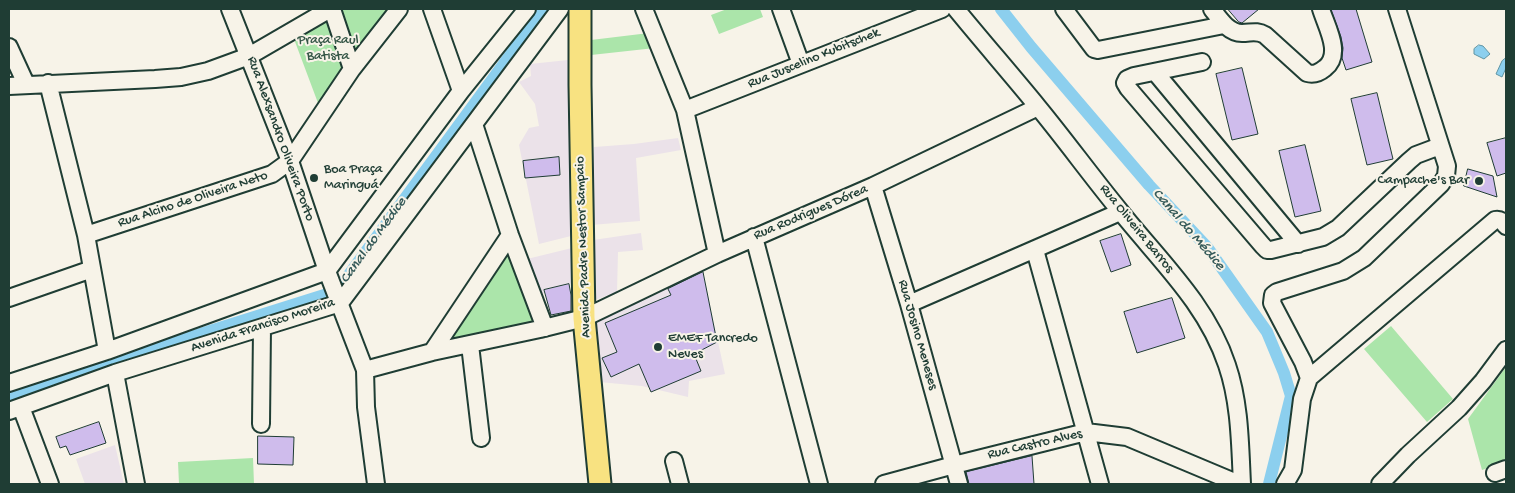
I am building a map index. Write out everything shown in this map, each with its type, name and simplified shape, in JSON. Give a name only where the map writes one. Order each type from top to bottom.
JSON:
[{"type":"main road","name":"Avenida Padre Nestor Sampaio","points":[[580,9],[584,318],[600,484]]},
{"type":"street","name":"Rua Alexsandro Oliveira Porto","points":[[230,9],[290,161],[328,272],[365,370],[366,407],[376,484]]},
{"type":"street","points":[[9,86],[181,77],[208,71],[249,56],[331,9],[352,69]]},
{"type":"street","name":"Rua Alcino de Oliveira Neto","points":[[86,236],[272,174],[290,161],[352,69],[399,9]]},
{"type":"street","points":[[432,9],[461,91]]},
{"type":"street","points":[[328,272],[461,91],[527,9]]},
{"type":"street","name":"Avenida Francisco Moreira","points":[[15,409],[116,372],[262,328],[339,302],[560,9]]},
{"type":"street","points":[[644,9],[685,110],[717,254]]},
{"type":"street","points":[[781,9],[801,64]]},
{"type":"street","name":"Rua Juscelino Kubitschek","points":[[685,110],[942,9]]},
{"type":"street","name":"Rua Oliveira Barros","points":[[956,9],[1038,107],[1120,212],[1193,298],[1215,336],[1233,384],[1238,416],[1240,484]]},
{"type":"street","points":[[1064,9],[1094,49],[1098,50],[1224,25]]},
{"type":"street","points":[[1212,9],[1224,25],[1234,31],[1242,33],[1260,31],[1307,72],[1312,74],[1319,73],[1328,66],[1333,55],[1333,46],[1321,9]]},
{"type":"street","points":[[1309,378],[1303,362],[1272,303],[1273,295],[1277,292],[1343,271],[1364,258],[1441,184],[1446,176],[1447,166],[1397,9]]},
{"type":"street","points":[[9,47],[26,84]]},
{"type":"street","points":[[1202,62],[1134,76],[1127,79],[1125,83],[1267,250],[1323,237],[1338,228],[1409,161],[1422,153],[1440,146]]},
{"type":"street","points":[[1155,72],[1298,244]]},
{"type":"street","points":[[48,83],[86,236],[107,351]]},
{"type":"street","name":"Rua Rodrigues Dórea","points":[[365,370],[432,352],[584,318],[754,237],[873,186],[1038,107]]},
{"type":"street","points":[[474,124],[510,235],[546,328]]},
{"type":"street","name":"Rua Josino Meneses","points":[[873,186],[909,304],[959,484]]},
{"type":"street","points":[[909,304],[1120,212]]},
{"type":"street","points":[[1285,484],[1293,470],[1302,399],[1309,378],[1495,220],[1504,224]]},
{"type":"street","points":[[432,352],[510,235]]},
{"type":"street","points":[[754,237],[819,484]]},
{"type":"street","points":[[1035,250],[1100,484]]},
{"type":"street","points":[[9,298],[92,269]]},
{"type":"street","name":"Avenida Francisco Moreira","points":[[10,378],[107,351],[328,272]]},
{"type":"street","points":[[261,424],[262,328]]},
{"type":"street","points":[[470,344],[482,438]]},
{"type":"street","points":[[1380,484],[1459,408],[1483,381],[1506,350]]},
{"type":"street","points":[[116,372],[136,484]]},
{"type":"street","points":[[15,409],[50,484]]},
{"type":"street","name":"Rua Castro Alves","points":[[884,484],[1086,432],[1127,437],[1240,484]]},
{"type":"street","points":[[674,461],[680,484]]},
{"type":"shaded area","points":[[568,60],[571,236],[539,244],[519,145],[529,128],[539,126],[535,104],[519,82],[531,76],[530,64]]},
{"type":"shaded area","points":[[678,138],[681,150],[636,158],[640,221],[591,225],[594,147]]},
{"type":"shaded area","points":[[641,233],[643,250],[618,252],[617,292],[595,300],[593,240]]},
{"type":"shaded area","points":[[572,248],[572,283],[539,295],[527,259]]},
{"type":"shaded area","name":"EMEF Tancredo Neves","points":[[702,268],[725,374],[689,381],[688,397],[642,386],[599,382],[594,319]]},
{"type":"shaded area","points":[[115,445],[124,484],[85,484],[76,459]]},
{"type":"green space","name":"Praça Raul Batista","points":[[342,9],[395,9],[318,103],[294,39]]},
{"type":"green space","points":[[727,9],[760,9],[763,17],[719,34],[711,15]]},
{"type":"green space","points":[[649,33],[655,48],[591,55],[591,40]]},
{"type":"green space","points":[[508,246],[539,324],[444,344]]},
{"type":"green space","points":[[1391,326],[1453,399],[1427,422],[1364,349]]},
{"type":"green space","points":[[1506,367],[1506,462],[1482,470],[1468,419]]},
{"type":"green space","points":[[253,458],[254,484],[179,484],[178,462]]},
{"type":"water","points":[[1479,45],[1483,46],[1490,54],[1484,59],[1474,54],[1474,49]]},
{"type":"water","points":[[1506,58],[1506,68],[1502,77],[1496,74],[1502,61]]},
{"type":"building","points":[[1228,9],[1259,9],[1242,23]]},
{"type":"building","points":[[1331,9],[1356,9],[1372,62],[1346,70],[1342,58],[1341,37]]},
{"type":"building","points":[[1242,68],[1258,134],[1232,140],[1216,74]]},
{"type":"building","points":[[1377,93],[1393,159],[1367,165],[1351,99]]},
{"type":"building","points":[[1506,138],[1506,173],[1497,176],[1487,143]]},
{"type":"building","points":[[1305,145],[1321,211],[1295,217],[1279,151]]},
{"type":"building","points":[[559,157],[560,175],[525,178],[523,161]]},
{"type":"building","name":"Campache's Bar","points":[[1468,169],[1493,176],[1497,197],[1464,186]]},
{"type":"building","points":[[1121,234],[1131,265],[1111,272],[1100,241]]},
{"type":"building","name":"EMEF Tancredo Neves","points":[[703,272],[717,342],[694,354],[701,371],[651,392],[639,364],[611,377],[602,358],[617,352],[605,323],[671,295],[668,289]]},
{"type":"building","points":[[569,284],[571,311],[551,315],[544,290]]},
{"type":"building","points":[[1172,298],[1185,338],[1137,353],[1124,312]]},
{"type":"building","points":[[99,422],[106,443],[70,455],[66,446],[60,448],[56,437]]},
{"type":"building","points":[[258,436],[294,437],[293,465],[258,464]]},
{"type":"building","points":[[1032,456],[1034,484],[969,484],[966,472]]},
{"type":"waterway","name":"Canal do Médice","points":[[9,399],[105,364],[337,291],[544,9]]},
{"type":"waterway","name":"Canal do Médice","points":[[1001,9],[1149,185],[1207,247],[1267,332],[1284,373],[1291,396],[1269,484]]},
{"type":"place","name":"Boa Praça Maringuá","points":[[314,178]]},
{"type":"place","name":"Campache's Bar","points":[[1479,181]]},
{"type":"place","name":"EMEF Tancredo Neves","points":[[658,347]]}]
